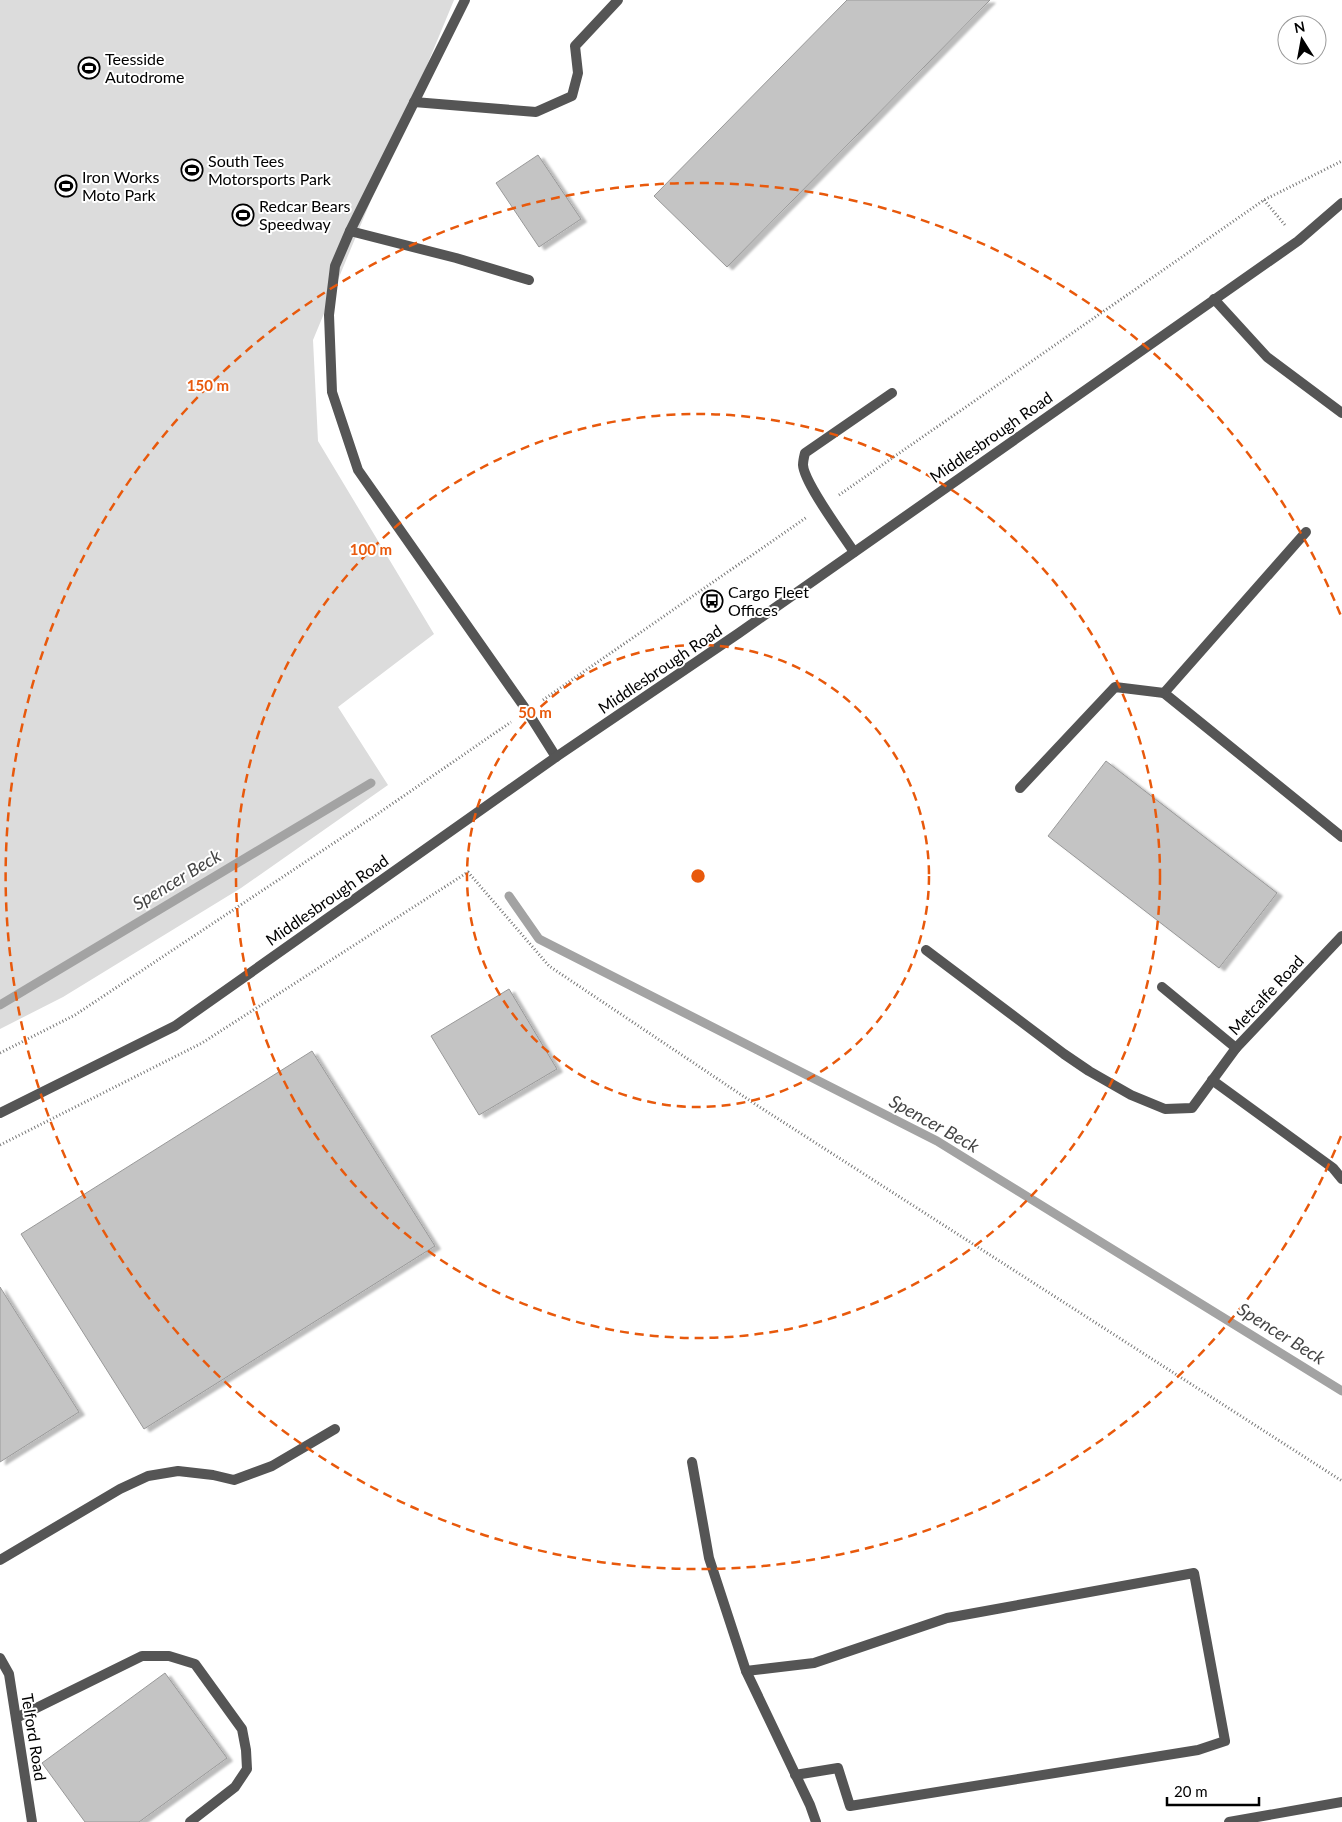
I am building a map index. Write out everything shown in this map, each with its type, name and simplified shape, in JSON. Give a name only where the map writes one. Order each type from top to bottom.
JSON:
[{"type":"street","points":[[465,0],[350,231],[335,266],[328,316],[332,392],[358,470],[527,712],[556,757]]},
{"type":"street","points":[[414,102],[536,112],[572,96],[578,73],[575,46],[618,0]]},
{"type":"street","name":"Middlesbrough Road","points":[[0,1112],[175,1026],[556,757],[739,633],[1298,241],[1342,203]]},
{"type":"street","points":[[350,231],[456,258],[529,280]]},
{"type":"street","points":[[1214,299],[1267,357],[1342,413]]},
{"type":"street","points":[[854,552],[823,506],[808,479],[803,466],[805,453],[892,393]]},
{"type":"street","points":[[1164,693],[1306,532]]},
{"type":"street","points":[[1020,788],[1116,687],[1164,693],[1342,837]]},
{"type":"street","name":"Metcalfe Road","points":[[1162,987],[1236,1048],[1342,936]]},
{"type":"street","points":[[926,950],[1089,1072],[1131,1095],[1165,1109],[1192,1108],[1236,1048]]},
{"type":"street","points":[[1212,1080],[1333,1168],[1342,1179]]},
{"type":"street","points":[[0,1560],[120,1489],[148,1476],[178,1471],[213,1475],[234,1480],[272,1466],[335,1429]]},
{"type":"street","points":[[692,1462],[708,1558],[746,1671],[816,1822]]},
{"type":"street","points":[[746,1671],[814,1663],[946,1618],[1194,1573],[1225,1741],[1198,1750],[850,1806],[838,1768],[795,1775]]},
{"type":"street","points":[[16,1718],[142,1656],[170,1656],[195,1664],[242,1729],[247,1769],[235,1787],[190,1822]]},
{"type":"street","name":"Telford Road","points":[[0,1658],[9,1674],[32,1822]]},
{"type":"street","points":[[1229,1822],[1342,1802]]},
{"type":"path","points":[[0,1053],[75,1015],[376,815],[1264,200],[1342,161]]},
{"type":"path","points":[[1264,200],[1298,241]]},
{"type":"path","points":[[0,1144],[202,1043],[468,872],[549,966],[763,1109],[1342,1481]]},
{"type":"shaded area","points":[[0,0],[454,0],[313,340],[318,441],[434,634],[338,707],[388,785],[241,888],[63,997],[0,1029]]},
{"type":"building","points":[[847,0],[990,0],[727,267],[654,196]]},
{"type":"building","points":[[538,155],[581,219],[539,247],[496,183]]},
{"type":"building","points":[[1106,761],[1277,893],[1219,968],[1048,836]]},
{"type":"building","points":[[509,989],[557,1069],[479,1115],[431,1036]]},
{"type":"building","points":[[312,1051],[435,1246],[144,1429],[21,1234]]},
{"type":"building","points":[[0,1287],[79,1412],[0,1462]]},
{"type":"building","points":[[165,1673],[227,1758],[139,1822],[85,1822],[42,1763]]},
{"type":"waterway","name":"Spencer Beck","points":[[0,1005],[371,783]]},
{"type":"waterway","name":"Spencer Beck","points":[[509,896],[539,939],[937,1141],[1342,1391]]},
{"type":"place","name":"Teesside Autodrome","points":[[89,68]]},
{"type":"place","name":"South Tees Motorsports Park","points":[[192,170]]},
{"type":"place","name":"Iron Works Moto Park","points":[[66,186]]},
{"type":"place","name":"Redcar Bears Speedway","points":[[243,215]]},
{"type":"place","name":"Cargo Fleet Offices","points":[[712,601]]}]
